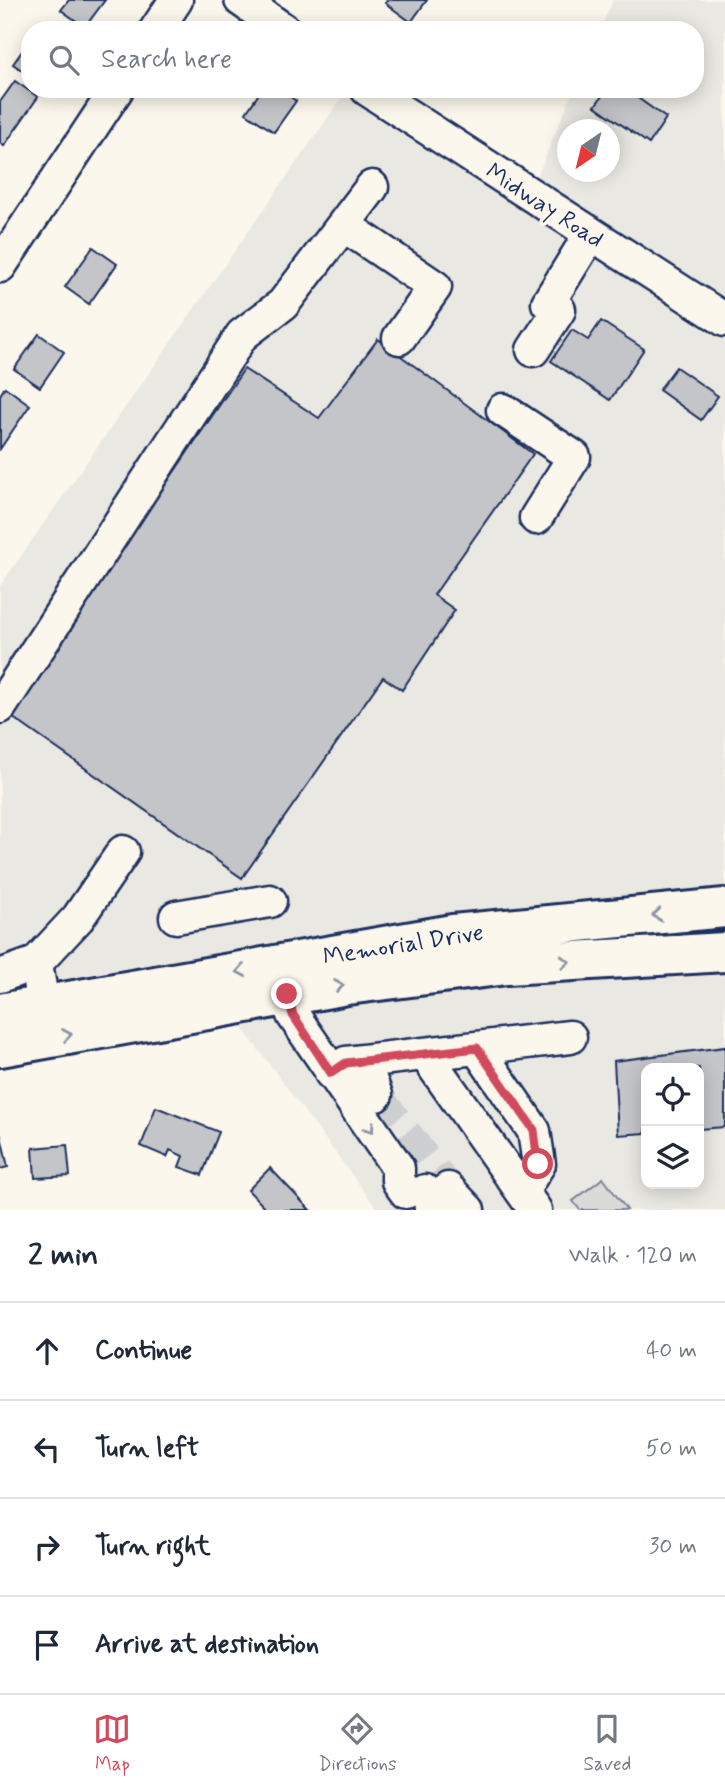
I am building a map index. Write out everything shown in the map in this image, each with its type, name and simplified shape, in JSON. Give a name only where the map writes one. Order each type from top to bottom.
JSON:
[{"type":"main road","name":"Memorial Drive","points":[[0,1013],[453,934],[725,908]]},
{"type":"main road","name":"Memorial Drive","points":[[0,1047],[287,994],[508,965],[725,952]]},
{"type":"street","points":[[162,21],[176,0]]},
{"type":"street","points":[[0,266],[111,98]]},
{"type":"street","name":"Midway Road","points":[[381,98],[725,320]]},
{"type":"street","points":[[0,707],[242,335],[284,304],[372,187]]},
{"type":"street","points":[[345,226],[435,286],[399,338]]},
{"type":"street","points":[[533,350],[590,235]]},
{"type":"street","points":[[503,410],[573,457],[536,518]]},
{"type":"street","points":[[0,976],[36,963],[78,918],[123,852]]},
{"type":"street","points":[[176,917],[270,901]]},
{"type":"street","points":[[36,963],[43,1006]]},
{"type":"street","points":[[287,994],[293,1015],[331,1073],[425,1195]]},
{"type":"street","points":[[331,1073],[346,1063],[569,1037]]},
{"type":"street","points":[[477,1048],[534,1130],[538,1164],[528,1200]]},
{"type":"street","points":[[425,1054],[528,1200]]},
{"type":"street","points":[[363,1061],[376,1095]]},
{"type":"shaded area","points":[[613,0],[725,0],[725,1210],[378,1210],[232,1014],[0,1043],[0,586],[342,98],[382,98],[531,191],[557,129],[557,182],[620,182],[620,119],[561,119],[570,98],[704,98],[704,21],[604,21]]},
{"type":"shaded area","points":[[603,1178],[627,1210],[580,1210],[573,1201]]},
{"type":"building","points":[[69,0],[105,0],[89,21],[77,21],[61,10]]},
{"type":"building","points":[[387,0],[427,0],[412,21],[385,3]]},
{"type":"building","points":[[21,53],[21,70],[13,64]]},
{"type":"building","points":[[15,81],[21,85],[21,98],[37,98],[4,146],[0,143],[0,102]]},
{"type":"building","points":[[256,98],[292,98],[296,101],[274,132],[246,113]]},
{"type":"building","points":[[601,98],[638,98],[666,118],[649,144],[620,124],[620,119],[613,119],[595,106]]},
{"type":"building","points":[[93,247],[117,264],[89,304],[65,287]]},
{"type":"building","points":[[601,321],[644,349],[610,400],[551,361],[572,330],[588,340]]},
{"type":"building","points":[[39,334],[64,352],[40,387],[14,369]]},
{"type":"building","points":[[378,339],[533,454],[434,595],[455,610],[402,690],[383,677],[242,878],[9,715],[244,369],[319,418]]},
{"type":"building","points":[[676,367],[718,396],[701,420],[659,390]]},
{"type":"building","points":[[5,387],[30,405],[0,449],[0,395]]},
{"type":"building","points":[[725,1047],[725,1127],[704,1129],[704,1063],[641,1063],[641,1133],[618,1135],[614,1061]]},
{"type":"building","points":[[156,1107],[219,1132],[202,1175],[179,1167],[183,1156],[170,1150],[167,1157],[141,1146]]},
{"type":"building","points":[[0,1137],[8,1167],[0,1169]]},
{"type":"building","points":[[67,1145],[70,1176],[35,1178],[33,1148]]},
{"type":"building","points":[[270,1168],[310,1210],[267,1210],[248,1190]]},
{"type":"tunnel","points":[[376,1095],[448,1189]]},
{"type":"route","points":[[287,994],[293,1015],[331,1073],[346,1063],[477,1048],[534,1130],[538,1164]]}]
